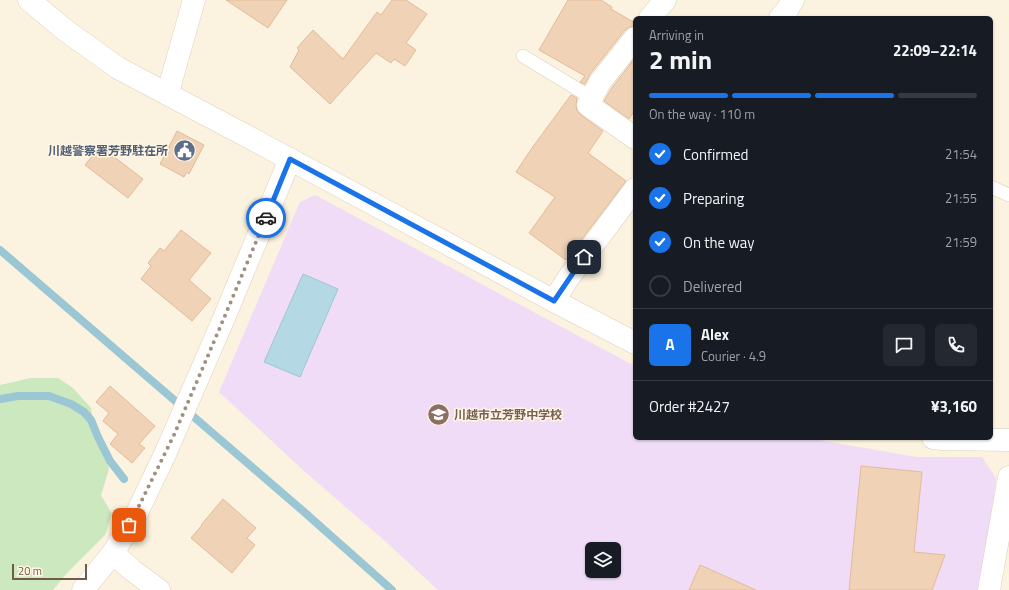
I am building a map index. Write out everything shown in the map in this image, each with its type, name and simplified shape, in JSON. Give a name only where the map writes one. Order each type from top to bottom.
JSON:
[{"type":"street","points":[[29,0],[65,30],[118,68],[554,301],[633,341]]},
{"type":"street","points":[[168,94],[194,0]]},
{"type":"street","points":[[652,16],[665,0]]},
{"type":"street","points":[[633,41],[600,82],[588,105],[633,137]]},
{"type":"street","points":[[83,590],[113,553],[134,516],[176,431],[290,159]]},
{"type":"street","points":[[554,301],[633,192]]},
{"type":"street","points":[[993,440],[1009,440]]},
{"type":"street","points":[[988,590],[1009,477]]},
{"type":"street","points":[[113,553],[132,570],[159,590]]},
{"type":"lane","points":[[523,56],[592,98]]},
{"type":"lane","points":[[993,188],[1009,195]]},
{"type":"shaded area","name":"川越市立芳野中学校","points":[[315,195],[633,365],[633,440],[821,440],[917,457],[982,457],[996,478],[990,543],[980,590],[438,590],[386,542],[303,470],[219,392],[300,202]]},
{"type":"green space","points":[[31,378],[58,378],[73,388],[91,408],[95,436],[106,458],[109,469],[101,495],[112,514],[105,535],[68,572],[53,590],[0,590],[0,385]]},
{"type":"water","points":[[303,274],[338,289],[300,377],[264,362]]},
{"type":"building","points":[[226,0],[287,0],[268,28]]},
{"type":"building","points":[[392,0],[406,0],[427,14],[406,43],[416,50],[405,66],[394,59],[391,63],[376,53],[330,104],[290,67],[299,50],[297,48],[313,30],[343,59],[377,12],[381,15]]},
{"type":"building","points":[[568,0],[601,0],[612,7],[611,9],[633,22],[633,26],[625,30],[590,74],[585,84],[580,82],[585,76],[539,50]]},
{"type":"building","points":[[633,61],[633,113],[629,119],[604,101],[611,89]]},
{"type":"building","points":[[571,95],[577,98],[577,111],[603,131],[588,153],[626,181],[566,260],[529,233],[555,197],[516,172]]},
{"type":"building","name":"川越警察署芳野駐在所","points":[[177,131],[204,145],[189,174],[187,172],[184,177],[160,164]]},
{"type":"building","points":[[100,146],[143,179],[128,198],[85,165]]},
{"type":"building","points":[[181,230],[211,253],[189,280],[211,299],[192,321],[141,279],[151,266],[148,263],[160,248],[164,251]]},
{"type":"building","points":[[110,386],[155,426],[139,444],[145,448],[132,463],[110,444],[118,434],[103,421],[109,413],[96,402]]},
{"type":"building","points":[[861,466],[922,472],[914,552],[945,555],[932,590],[849,590]]},
{"type":"building","points":[[223,499],[256,528],[247,538],[255,545],[232,573],[191,538]]},
{"type":"building","points":[[700,565],[756,590],[689,590]]},
{"type":"waterway","points":[[0,250],[303,511],[392,590]]},
{"type":"waterway","points":[[0,399],[18,396],[49,396],[71,404],[84,412],[91,420],[110,461],[124,479]]},
{"type":"way so far","points":[[129,525],[174,435],[266,218]]},
{"type":"place","name":"川越警察署芳野駐在所","points":[[184,151]]},
{"type":"place","name":"川越市立芳野中学校","points":[[439,415]]},
{"type":"route","points":[[266,218],[290,159],[554,301],[584,257]]}]
